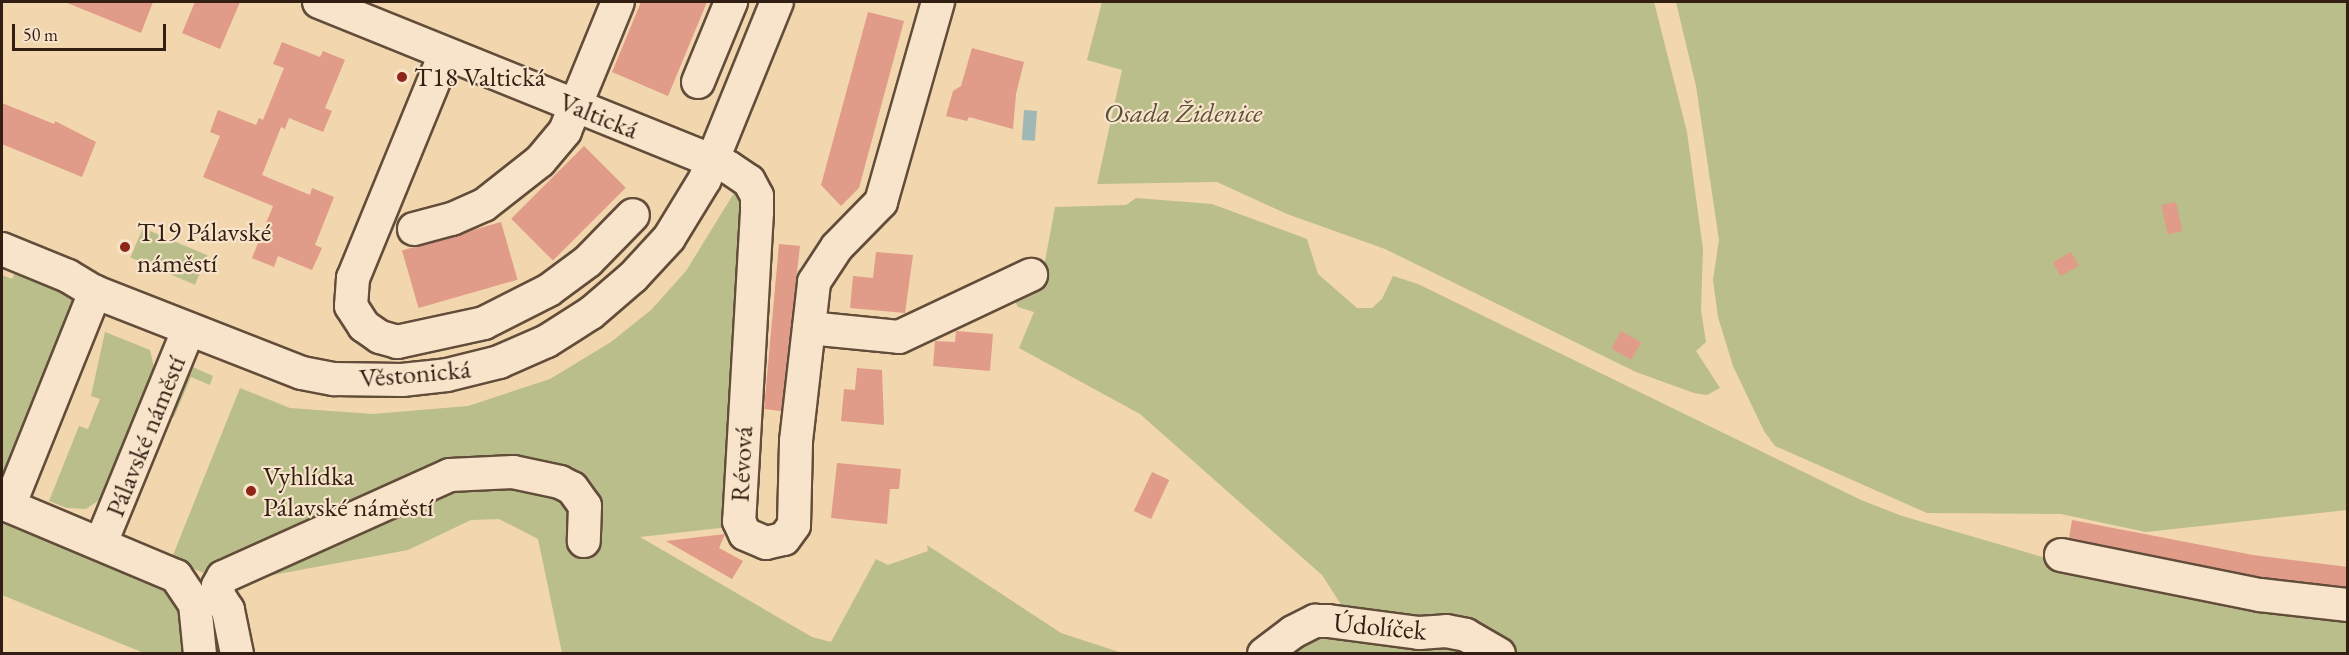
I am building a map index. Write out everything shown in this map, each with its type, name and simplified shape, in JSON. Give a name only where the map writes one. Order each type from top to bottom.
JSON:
[{"type":"street","name":"Valtická","points":[[319,2],[713,161]]},
{"type":"street","points":[[414,229],[452,219],[484,205],[518,181],[563,134],[618,2]]},
{"type":"street","points":[[698,82],[731,2]]},
{"type":"street","name":"Věstonická","points":[[188,331],[278,366],[334,379],[420,379],[499,362],[569,328],[633,278],[669,238],[713,161],[777,2]]},
{"type":"street","name":"Révová","points":[[713,161],[741,174],[757,196],[738,501],[740,527],[755,540],[777,542],[790,533],[794,525],[796,441],[811,297],[820,270],[837,247],[877,207],[887,189],[938,2]]},
{"type":"street","points":[[445,54],[352,278],[351,306],[364,326],[380,337],[396,342],[484,323],[535,299],[565,279],[607,244],[633,216]]},
{"type":"street","name":"Pálavské náměstí","points":[[2,249],[68,276],[95,292],[188,331],[101,543],[11,507],[95,292]]},
{"type":"street","points":[[808,328],[899,338],[1031,274]]},
{"type":"street","points":[[218,586],[235,569],[450,475],[513,472],[566,485],[585,506],[584,541]]},
{"type":"street","points":[[101,543],[165,570],[185,585],[195,604],[200,654]]},
{"type":"street","points":[[2061,555],[2260,595],[2348,605]]},
{"type":"street","points":[[185,585],[189,578],[218,586]]},
{"type":"street","points":[[218,586],[237,654]]},
{"type":"street","name":"Údolíček","points":[[1264,654],[1293,632],[1315,621],[1419,633],[1446,631],[1467,635],[1500,654]]},
{"type":"green space","name":"Osada Židenice","points":[[1102,2],[1654,2],[1687,132],[1703,249],[1701,310],[1706,342],[1696,351],[1720,388],[1707,395],[1694,393],[1636,372],[1385,249],[1287,214],[1217,182],[1097,184],[1122,70],[1087,60]]},
{"type":"green space","points":[[1676,2],[2347,2],[2347,510],[2146,532],[2061,514],[1927,513],[1775,446],[1764,431],[1733,366],[1718,317],[1713,280],[1719,240],[1696,86]]},
{"type":"green space","points":[[739,185],[751,196],[729,527],[640,537],[812,637],[831,642],[876,559],[888,565],[928,551],[927,545],[1061,633],[1122,653],[562,653],[538,539],[499,519],[471,520],[408,550],[229,583],[171,560],[240,388],[290,408],[373,414],[468,406],[550,379],[611,342],[651,310],[686,271]]},
{"type":"green space","points":[[1136,198],[1212,204],[1307,239],[1318,274],[1357,308],[1372,308],[1382,299],[1393,276],[1418,284],[1861,500],[1902,516],[2077,567],[2347,612],[2347,653],[1276,653],[1344,609],[1322,575],[1140,414],[1019,348],[1034,312],[1018,307],[1012,296],[1041,283],[1055,207],[1126,205]]},
{"type":"green space","points":[[143,228],[207,255],[195,285],[130,257]]},
{"type":"green space","points":[[19,264],[73,296],[76,308],[2,483],[2,275],[12,279]]},
{"type":"green space","points":[[105,332],[150,350],[154,367],[102,498],[86,509],[67,508],[49,501],[79,426],[88,429],[100,399],[91,396]]},
{"type":"green space","points":[[193,367],[213,376],[210,385],[191,377],[174,417],[168,415],[187,369]]},
{"type":"green space","points":[[2,523],[169,592],[179,603],[190,653],[144,653],[2,595]]},
{"type":"water","points":[[1024,110],[1037,111],[1035,141],[1022,140]]},
{"type":"building","points":[[65,2],[153,2],[141,33]]},
{"type":"building","points":[[195,2],[240,2],[220,49],[182,33]]},
{"type":"building","points":[[641,2],[707,2],[668,96],[612,72]]},
{"type":"building","points":[[868,12],[904,21],[859,188],[841,206],[821,185]]},
{"type":"building","points":[[282,42],[320,57],[323,51],[345,60],[325,108],[332,111],[323,132],[289,118],[285,129],[281,127],[262,175],[310,195],[312,188],[334,197],[315,245],[322,248],[312,270],[278,256],[274,267],[252,258],[273,206],[203,177],[220,136],[210,132],[218,110],[256,125],[259,118],[263,120],[284,68],[273,64]]},
{"type":"building","points":[[972,48],[1024,62],[1016,94],[1013,129],[969,117],[967,121],[946,116],[953,91],[961,86]]},
{"type":"building","points":[[2,103],[54,124],[55,121],[96,142],[82,177],[2,144]]},
{"type":"building","points":[[584,146],[626,188],[553,261],[511,219]]},
{"type":"building","points":[[2176,202],[2182,231],[2168,234],[2161,205]]},
{"type":"building","points":[[501,222],[518,280],[419,308],[402,250]]},
{"type":"building","points":[[779,244],[800,246],[781,411],[764,409]]},
{"type":"building","points":[[876,252],[913,255],[905,313],[850,308],[853,276],[873,278]]},
{"type":"building","points":[[2071,252],[2079,266],[2061,276],[2053,262]]},
{"type":"building","points":[[956,331],[993,334],[990,371],[933,366],[935,341],[955,342]]},
{"type":"building","points":[[1621,331],[1641,342],[1631,360],[1611,348]]},
{"type":"building","points":[[857,368],[882,370],[884,425],[841,421],[844,389],[855,390]]},
{"type":"building","points":[[837,463],[901,469],[899,489],[890,489],[887,524],[831,518]]},
{"type":"building","points":[[1152,472],[1169,480],[1151,519],[1134,511]]},
{"type":"building","points":[[2072,520],[2253,555],[2348,567],[2348,587],[2260,577],[2069,538]]},
{"type":"building","points":[[725,534],[719,548],[743,561],[732,579],[666,541]]},
{"type":"place","name":"T18 Valtická","points":[[402,77]]},
{"type":"place","name":"T19 Pálavské náměstí","points":[[125,247]]},
{"type":"place","name":"Vyhlídka Pálavské náměstí","points":[[251,491]]}]
